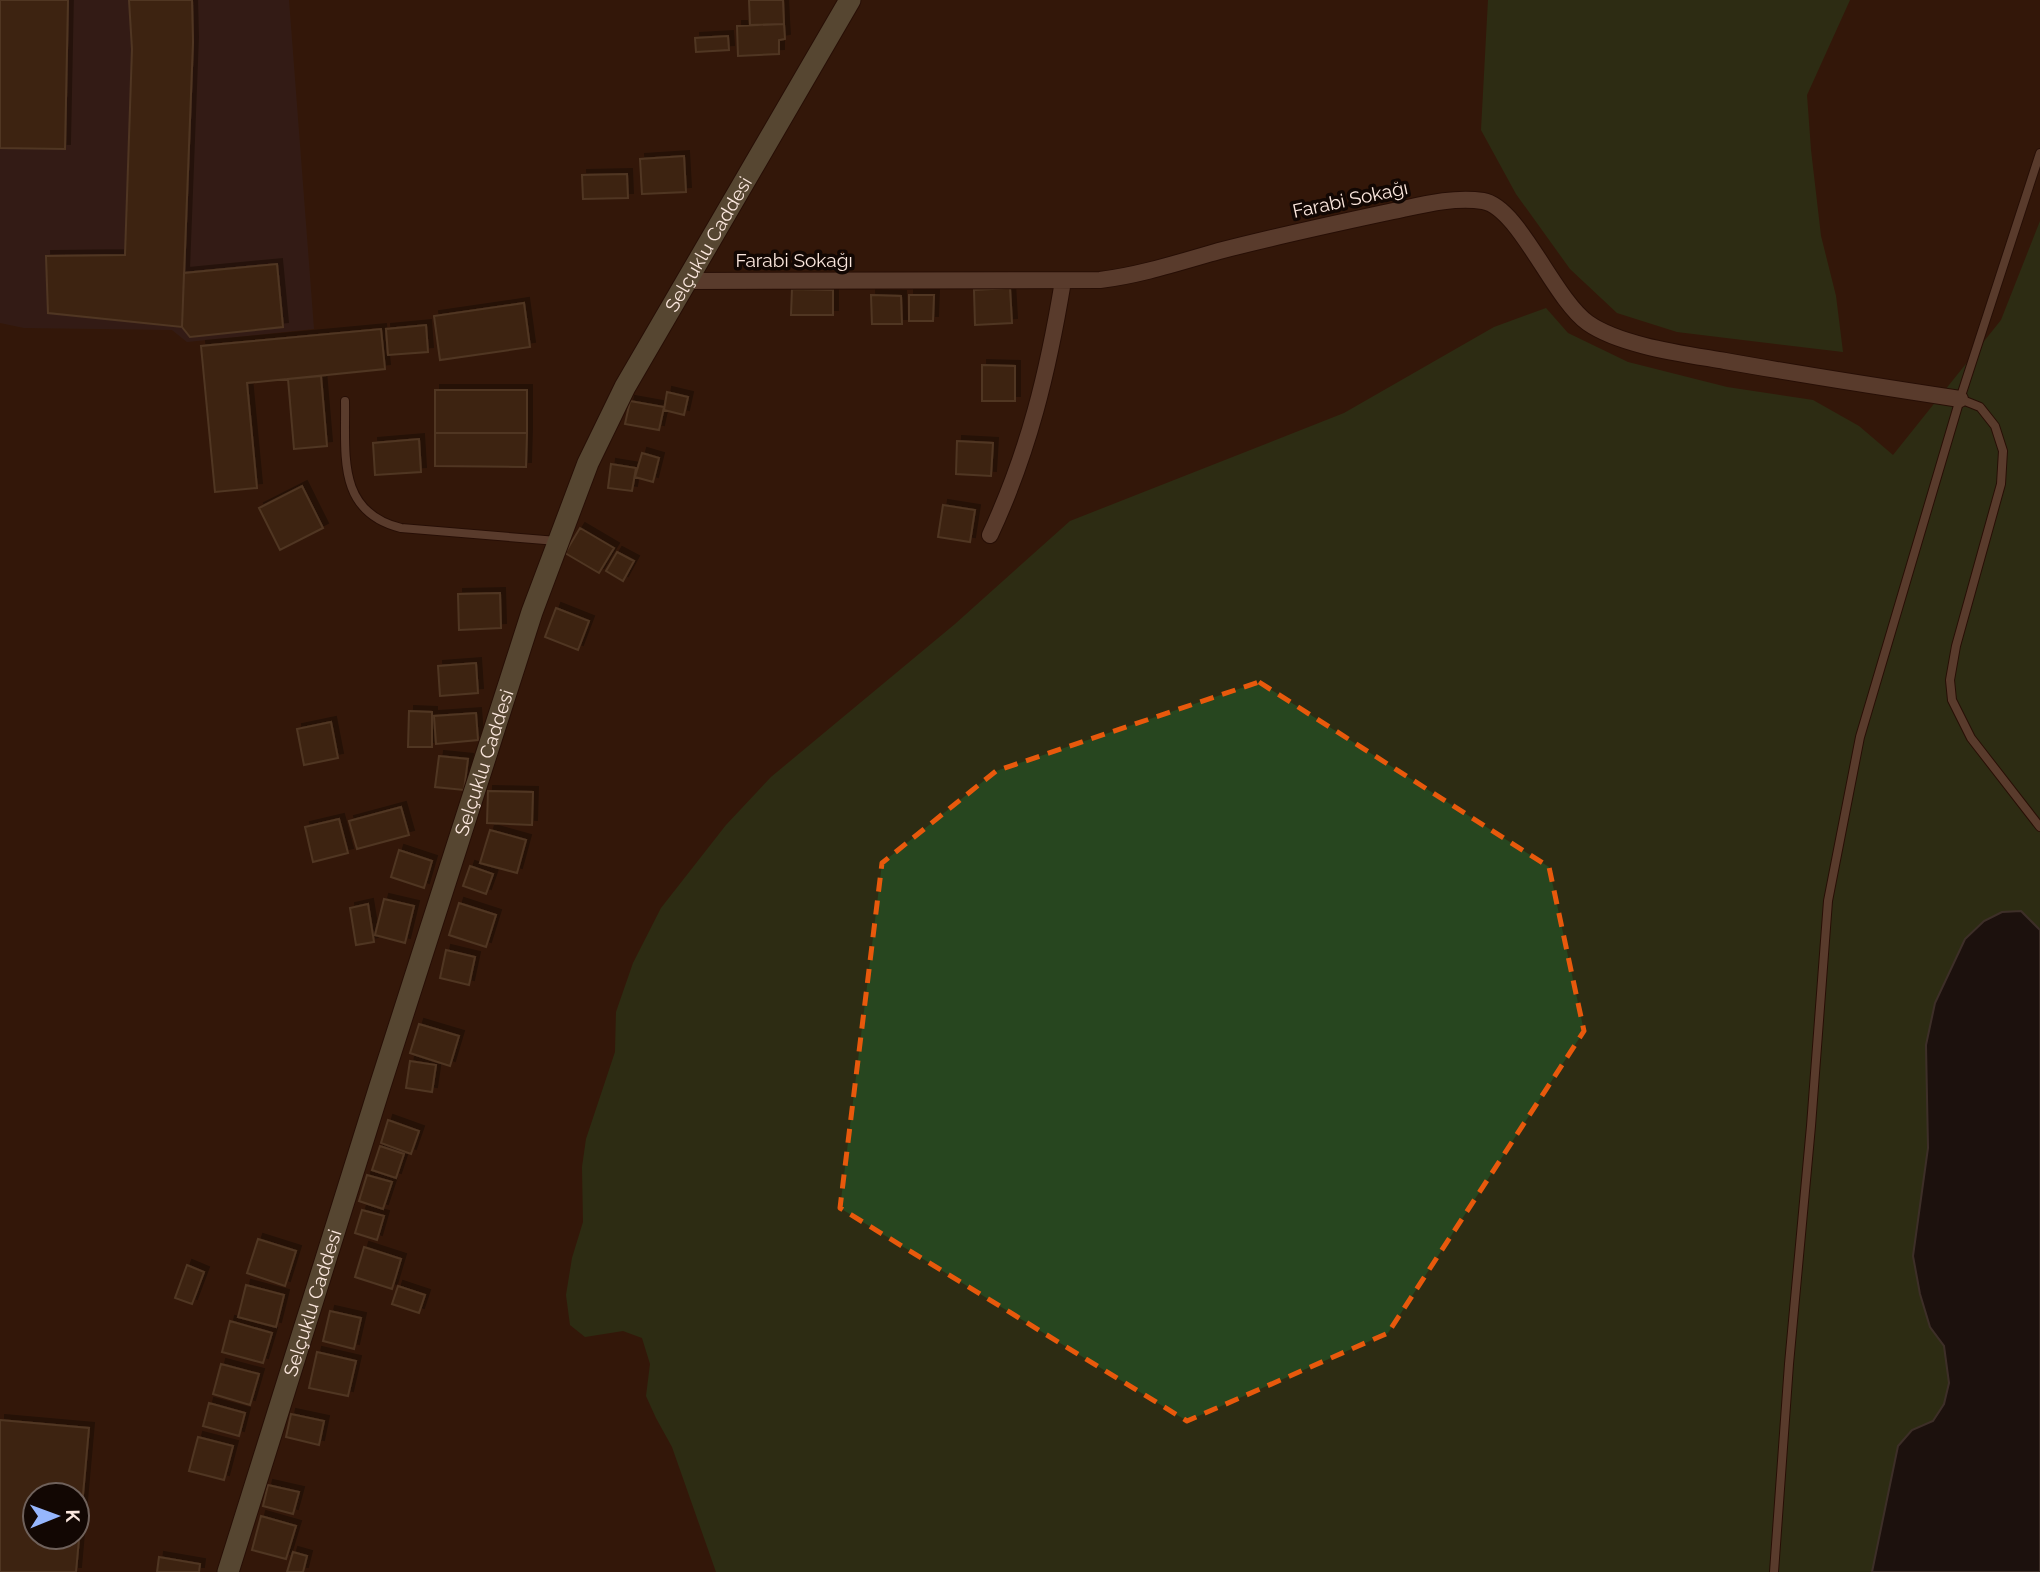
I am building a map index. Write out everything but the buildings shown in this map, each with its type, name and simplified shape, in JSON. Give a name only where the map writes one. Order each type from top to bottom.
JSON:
[{"type":"street","name":"Selçuklu Caddesi","points":[[228,1572],[371,1112],[531,612],[557,541],[588,463],[615,409],[686,281],[850,0]]},
{"type":"street","name":"Farabi Sokağı","points":[[686,281],[1063,281],[1116,278],[1291,233],[1427,204],[1460,199],[1486,201],[1503,211],[1570,306],[1588,323],[1615,337],[1702,357],[1960,399]]},
{"type":"street","points":[[990,535],[1009,495],[1039,403],[1052,349],[1063,281]]},
{"type":"lane","points":[[1774,1572],[1788,1364],[1811,1126],[1828,901],[1860,737],[1960,399],[2040,153]]},
{"type":"lane","points":[[1960,399],[1980,407],[1995,426],[2003,451],[2001,484],[1956,646],[1950,680],[1952,701],[1971,738],[2040,827]]},
{"type":"lane","points":[[345,401],[349,485],[357,502],[367,513],[384,524],[401,528],[557,541]]},
{"type":"highlighted area","points":[[1259,682],[1549,867],[1584,1031],[1388,1333],[1187,1421],[840,1208],[882,863],[996,771]]},
{"type":"shaded area","points":[[0,0],[289,0],[314,329],[187,342],[172,330],[24,328],[0,323]]},
{"type":"shaded area","points":[[2021,911],[2040,930],[2040,1572],[1872,1572],[1898,1446],[1912,1430],[1933,1421],[1944,1404],[1949,1383],[1944,1346],[1930,1327],[1913,1256],[1928,1148],[1926,1045],[1935,1003],[1965,939],[1984,921],[2002,912]]},
{"type":"green space","points":[[1488,0],[1850,0],[1807,95],[1821,236],[1836,296],[1843,352],[1677,332],[1617,313],[1570,269],[1516,194],[1481,130]]},
{"type":"green space","points":[[2040,221],[2040,1572],[716,1572],[672,1447],[646,1396],[650,1364],[642,1338],[623,1331],[585,1337],[570,1325],[566,1295],[572,1258],[583,1222],[582,1167],[586,1139],[615,1052],[616,1012],[633,963],[661,908],[726,825],[771,777],[955,624],[1070,521],[1344,413],[1494,327],[1546,308],[1568,333],[1628,362],[1727,387],[1813,400],[1859,426],[1893,455],[2001,320]]}]
